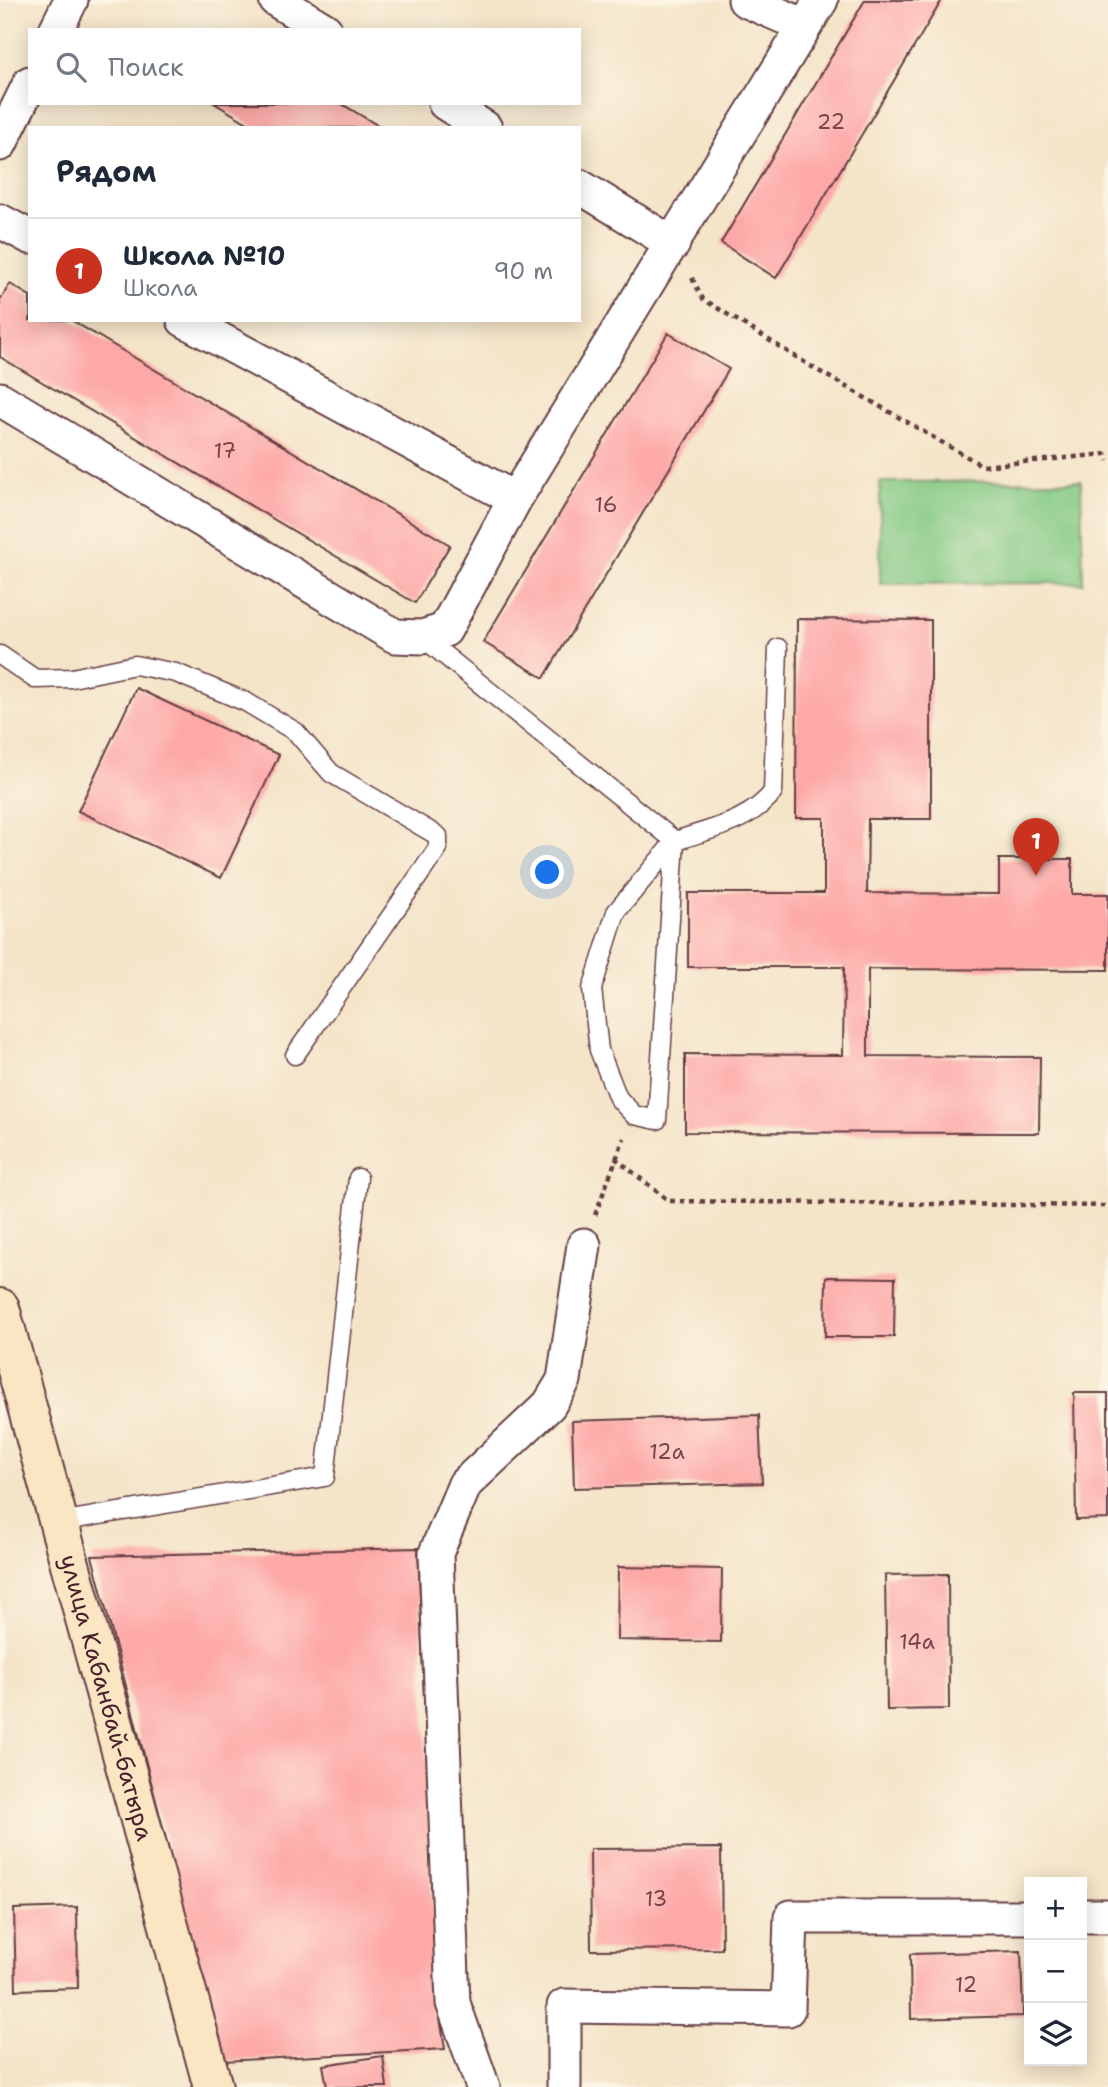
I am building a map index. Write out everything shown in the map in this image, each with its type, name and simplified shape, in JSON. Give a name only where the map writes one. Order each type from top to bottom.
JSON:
[{"type":"main road","name":"улица Кабанбай-батыра","points":[[0,1308],[213,2087]]},
{"type":"street","points":[[57,28],[71,0]]},
{"type":"street","points":[[276,0],[322,28]]},
{"type":"street","points":[[0,399],[395,636],[422,637],[445,630],[515,499],[813,13],[745,0]]},
{"type":"street","points":[[0,144],[28,87]]},
{"type":"street","points":[[448,105],[482,126]]},
{"type":"street","points":[[581,187],[673,244]]},
{"type":"street","points":[[0,221],[28,236]]},
{"type":"street","points":[[188,322],[515,499]]},
{"type":"street","points":[[482,2087],[453,2003],[436,1553],[465,1484],[549,1405],[564,1380],[584,1245]]},
{"type":"street","points":[[1087,1916],[1108,1916]]},
{"type":"street","points":[[564,2087],[564,2006],[788,2009],[791,1917],[1024,1917]]},
{"type":"lane","points":[[422,637],[675,841]]},
{"type":"lane","points":[[675,841],[657,1120],[634,1115],[618,1098],[599,1050],[592,989],[617,912],[675,841],[744,818],[762,807],[774,792],[778,648]]},
{"type":"lane","points":[[0,655],[35,679],[72,678],[135,664],[176,673],[246,702],[296,732],[331,773],[438,836],[438,848],[295,1055]]},
{"type":"lane","points":[[59,1522],[325,1477],[358,1178]]},
{"type":"path","points":[[673,244],[703,299],[817,370],[983,466],[1106,454],[1108,461]]},
{"type":"path","points":[[584,1245],[615,1158],[634,1115]]},
{"type":"path","points":[[615,1158],[668,1201],[1108,1206]]},
{"type":"green space","points":[[1081,481],[1083,583],[880,584],[880,482]]},
{"type":"building","points":[[865,0],[942,0],[776,278],[721,243]]},
{"type":"building","points":[[217,105],[343,105],[379,126],[253,126]]},
{"type":"building","points":[[10,284],[28,295],[28,322],[74,322],[450,545],[415,603],[0,357],[0,300]]},
{"type":"building","points":[[668,333],[729,369],[544,678],[483,642]]},
{"type":"building","points":[[797,619],[931,620],[931,819],[868,819],[867,893],[999,894],[999,859],[1072,859],[1072,894],[1108,894],[1108,970],[868,969],[868,1056],[1040,1057],[1039,1133],[685,1132],[685,1054],[843,1055],[844,967],[688,967],[688,893],[824,893],[824,818],[796,818]]},
{"type":"building","points":[[136,688],[279,755],[221,878],[78,811]]},
{"type":"building","points":[[826,1277],[895,1278],[894,1337],[825,1337]]},
{"type":"building","points":[[1074,1393],[1108,1393],[1108,1519],[1076,1520]]},
{"type":"building","points":[[759,1415],[762,1483],[574,1488],[572,1421]]},
{"type":"building","points":[[418,1548],[436,1992],[445,2049],[224,2061],[92,1556]]},
{"type":"building","points":[[618,1567],[722,1569],[721,1642],[617,1640]]},
{"type":"building","points":[[948,1574],[949,1709],[887,1710],[885,1575]]},
{"type":"building","points":[[721,1848],[722,1949],[591,1950],[590,1849]]},
{"type":"building","points":[[77,1907],[78,1988],[16,1990],[14,1909]]},
{"type":"building","points":[[1021,1951],[1023,2016],[911,2019],[910,1954]]},
{"type":"building","points":[[383,2056],[387,2087],[327,2087],[323,2065]]},
{"type":"place","name":"Школа №10","points":[[1036,876]]}]
